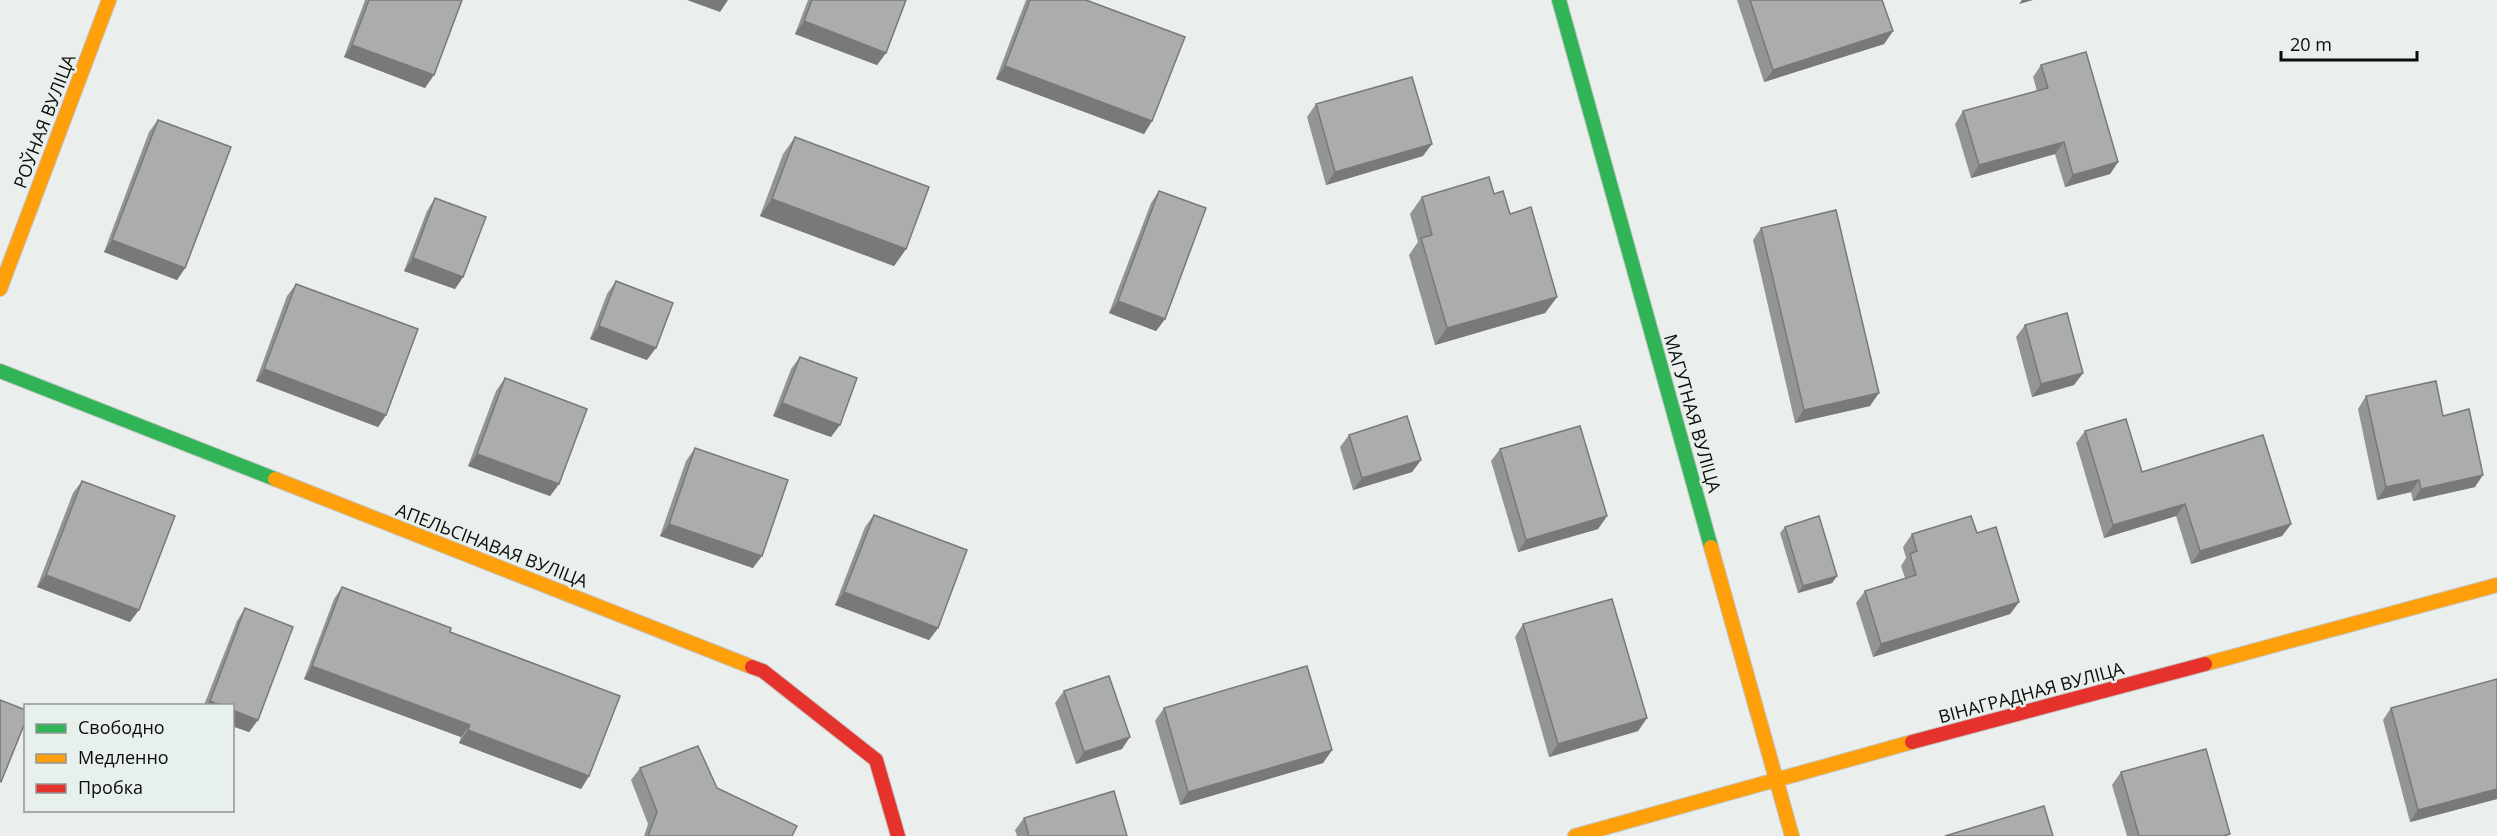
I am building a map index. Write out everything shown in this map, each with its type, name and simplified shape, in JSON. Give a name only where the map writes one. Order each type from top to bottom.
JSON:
[{"type":"street","name":"РОЎНАЯ ВУЛІЦА","points":[[0,289],[109,0]]},
{"type":"street","name":"МАГУТНАЯ ВУЛІЦА","points":[[1559,0],[1792,836]]},
{"type":"street","name":"АПЕЛЬСІНАВАЯ ВУЛІЦА","points":[[0,371],[763,671],[876,760],[898,836]]},
{"type":"street","name":"ВІНАГРАДНАЯ ВУЛІЦА","points":[[1575,836],[1776,779],[2497,585]]},
{"type":"building","points":[[369,0],[462,0],[434,75],[352,45]]},
{"type":"building","points":[[812,0],[906,0],[886,53],[804,21]]},
{"type":"building","points":[[1030,0],[1086,0],[1185,37],[1152,121],[1005,66]]},
{"type":"building","points":[[1750,0],[1882,0],[1893,31],[1773,70]]},
{"type":"building","points":[[2086,52],[2118,162],[2073,175],[2064,142],[1979,165],[1963,111],[2048,88],[2041,65]]},
{"type":"building","points":[[1412,77],[1432,144],[1335,172],[1316,104]]},
{"type":"building","points":[[158,120],[231,147],[185,268],[112,240]]},
{"type":"building","points":[[795,137],[929,187],[906,249],[772,199]]},
{"type":"building","points":[[1489,177],[1494,194],[1503,191],[1510,214],[1531,207],[1557,297],[1447,328],[1421,238],[1432,235],[1422,197]]},
{"type":"building","points":[[1159,191],[1206,208],[1165,319],[1118,301]]},
{"type":"building","points":[[435,198],[486,217],[463,277],[413,258]]},
{"type":"building","points":[[1836,210],[1879,393],[1804,410],[1761,228]]},
{"type":"building","points":[[616,281],[673,303],[656,348],[599,326]]},
{"type":"building","points":[[296,284],[418,329],[386,415],[264,369]]},
{"type":"building","points":[[2067,313],[2083,373],[2041,384],[2025,325]]},
{"type":"building","points":[[800,357],[857,378],[840,425],[782,403]]},
{"type":"building","points":[[505,378],[587,409],[559,484],[477,454]]},
{"type":"building","points":[[2436,381],[2443,416],[2469,409],[2483,475],[2421,489],[2419,480],[2386,487],[2366,396]]},
{"type":"building","points":[[1407,416],[1421,460],[1362,478],[1349,435]]},
{"type":"building","points":[[2126,419],[2142,472],[2263,435],[2291,524],[2200,551],[2185,504],[2113,525],[2085,431]]},
{"type":"building","points":[[1580,426],[1607,516],[1526,540],[1500,449]]},
{"type":"building","points":[[695,448],[788,480],[762,556],[669,524]]},
{"type":"building","points":[[82,481],[175,516],[139,610],[46,575]]},
{"type":"building","points":[[874,515],[967,550],[938,628],[844,592]]},
{"type":"building","points":[[1819,516],[1837,576],[1803,586],[1785,527]]},
{"type":"building","points":[[1971,516],[1977,533],[1996,527],[2019,602],[1881,644],[1865,591],[1916,575],[1910,554],[1917,551],[1912,534]]},
{"type":"building","points":[[342,587],[451,628],[450,632],[620,696],[589,776],[468,730],[470,725],[312,666]]},
{"type":"building","points":[[1612,599],[1647,718],[1558,744],[1523,624]]},
{"type":"building","points":[[245,608],[293,627],[258,720],[234,711],[234,704],[218,704],[210,701]]},
{"type":"building","points":[[1307,666],[1332,750],[1188,792],[1164,708]]},
{"type":"building","points":[[1109,676],[1130,737],[1084,752],[1064,691]]},
{"type":"building","points":[[2497,679],[2497,789],[2418,810],[2391,708]]},
{"type":"building","points":[[0,700],[24,709],[24,725],[0,781]]},
{"type":"building","points":[[698,746],[717,788],[797,826],[792,836],[648,836],[657,812],[640,768]]},
{"type":"building","points":[[2206,749],[2230,834],[2223,836],[2139,836],[2121,772]]},
{"type":"building","points":[[1114,791],[1127,836],[1029,836],[1024,818]]},
{"type":"building","points":[[2044,806],[2053,836],[1945,836]]},
{"type":"traffic: fast","points":[[1559,0],[1711,547]]},
{"type":"traffic: fast","points":[[0,371],[275,479]]},
{"type":"traffic: slow","points":[[0,289],[109,0]]},
{"type":"traffic: slow","points":[[275,479],[752,667]]},
{"type":"traffic: slow","points":[[1711,547],[1792,836]]},
{"type":"traffic: slow","points":[[2205,664],[2497,585]]},
{"type":"traffic: slow","points":[[1575,836],[1912,742]]},
{"type":"traffic: jam","points":[[1912,742],[2205,664]]},
{"type":"traffic: jam","points":[[752,667],[763,671],[876,760],[898,836]]}]
